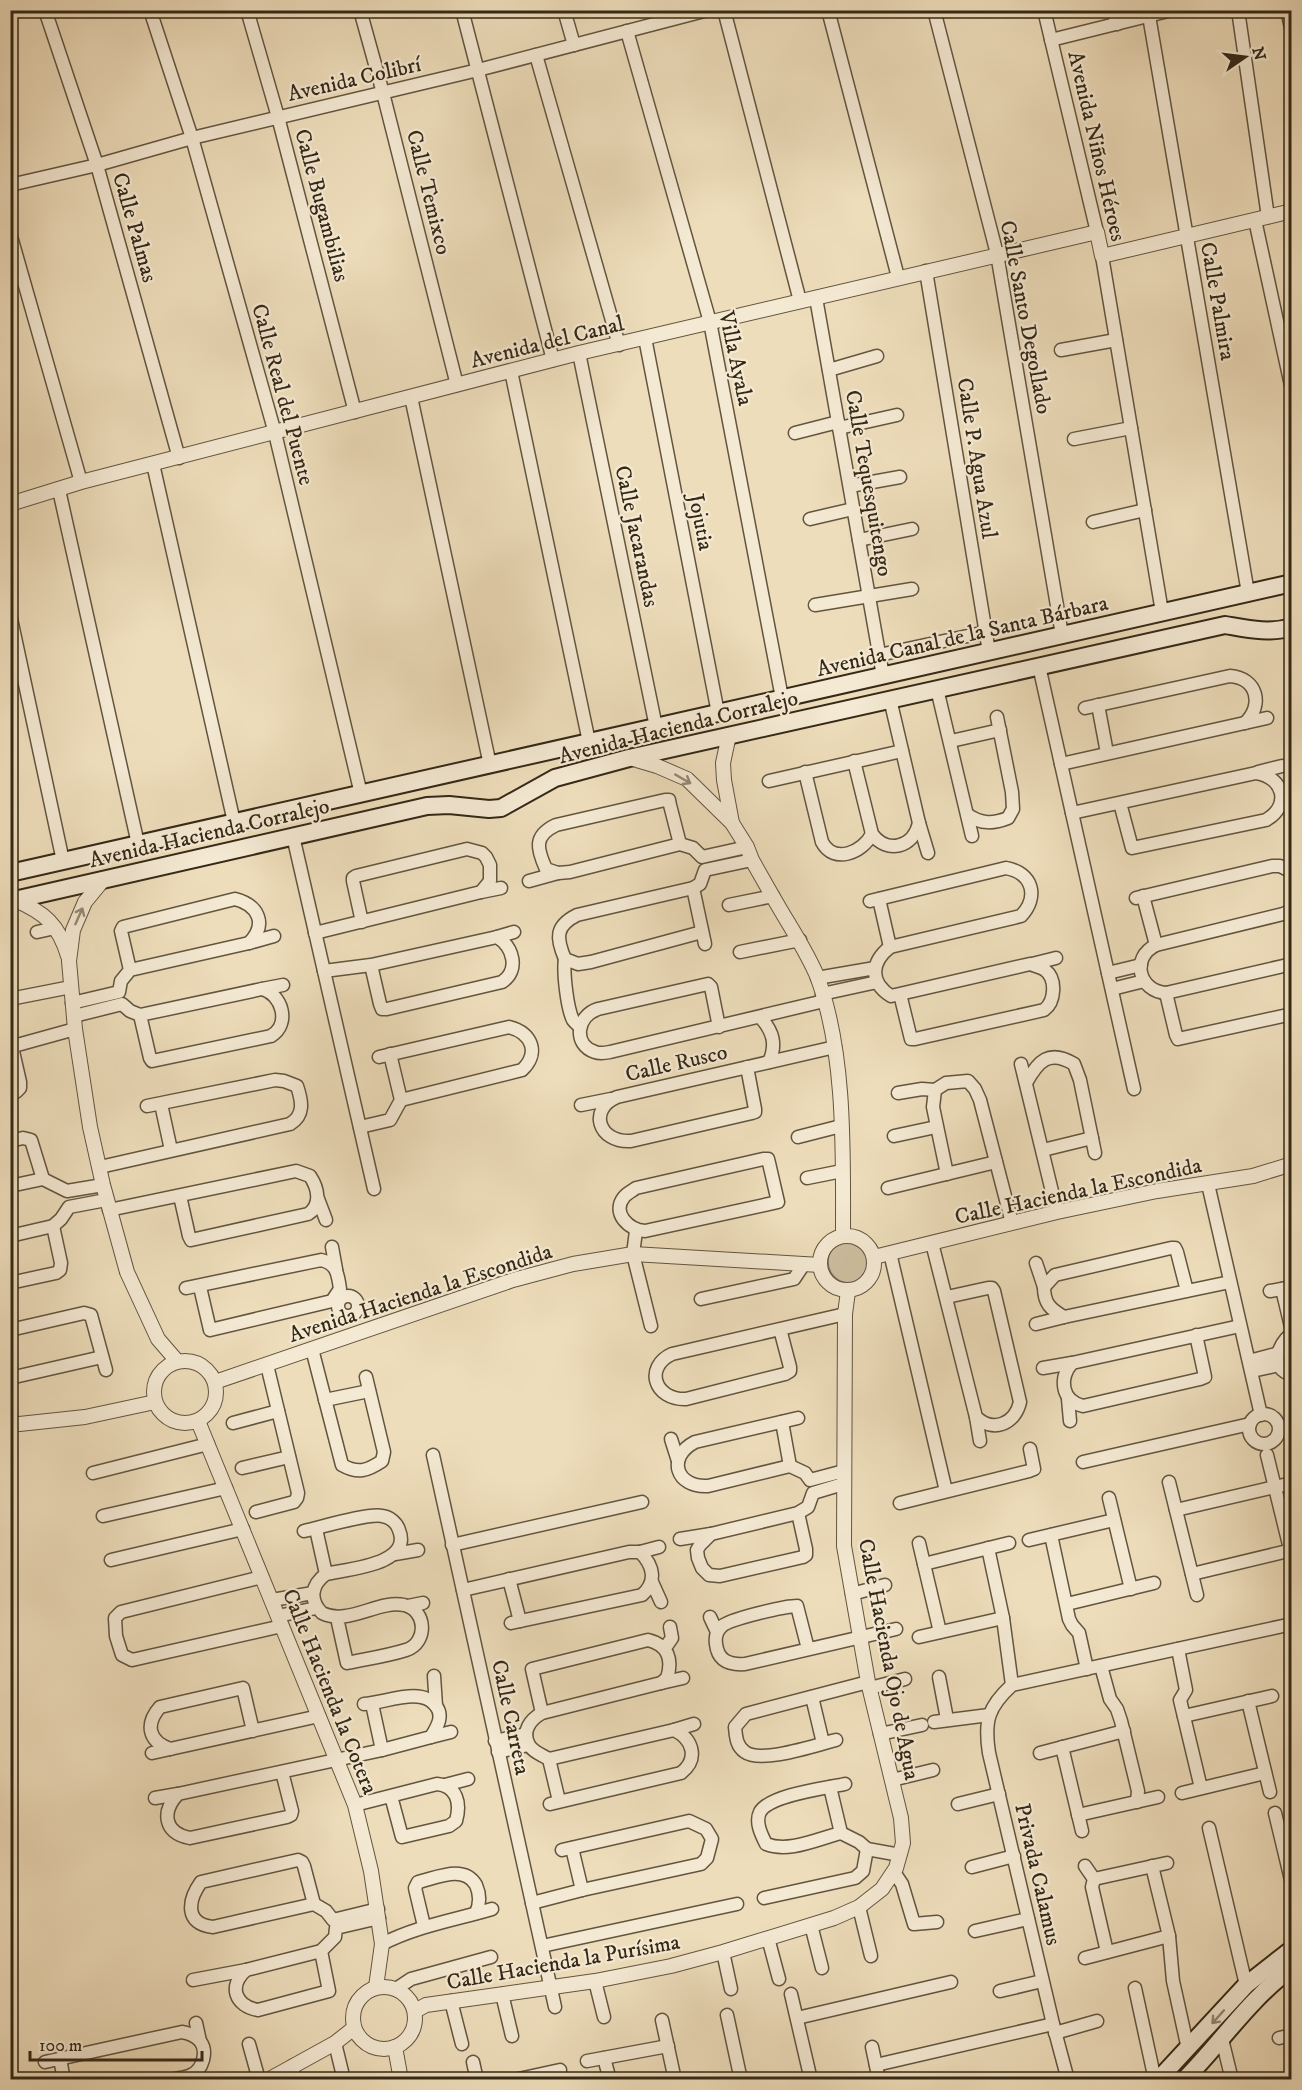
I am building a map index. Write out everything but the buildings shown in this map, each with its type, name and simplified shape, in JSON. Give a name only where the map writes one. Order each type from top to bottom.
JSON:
[{"type":"main road","name":"Avenida Canal de la Santa Bárbara","points":[[10,873],[1292,583]]},
{"type":"main road","name":"Avenida Hacienda Corralejo","points":[[13,901],[427,806],[501,808],[555,778],[629,758],[1225,625],[1274,632],[1292,627]]},
{"type":"main road","points":[[661,726],[672,748]]},
{"type":"main road","points":[[1157,2079],[1188,2049],[1246,1985],[1292,1949]]},
{"type":"main road","points":[[1184,2079],[1222,2039],[1245,2010],[1273,1982],[1292,1968]]},
{"type":"street","name":"Calle Palmas","points":[[45,10],[97,165],[179,458]]},
{"type":"street","name":"Calle Real del Puente","points":[[150,10],[192,138],[275,433],[361,794]]},
{"type":"street","name":"Calle Bugambilias","points":[[247,10],[278,117],[356,411]]},
{"type":"street","name":"Calle Temixco","points":[[360,10],[457,385]]},
{"type":"street","points":[[462,10],[553,360]]},
{"type":"street","points":[[564,10],[573,45]]},
{"type":"street","name":"Avenida Colibrí","points":[[10,185],[97,165],[192,138],[627,32],[668,15],[708,10]]},
{"type":"street","points":[[724,10],[801,301]]},
{"type":"street","points":[[828,10],[898,277]]},
{"type":"street","name":"Calle Santo Degollado","points":[[934,10],[997,254],[1062,635]]},
{"type":"street","name":"Avenida Niños Héroes","points":[[1044,10],[1102,256]]},
{"type":"street","points":[[1113,10],[1117,24]]},
{"type":"street","points":[[1051,40],[1172,10]]},
{"type":"street","points":[[1238,10],[1262,219],[1292,390]]},
{"type":"street","points":[[1287,10],[1292,32]]},
{"type":"street","name":"Calle Palmira","points":[[1149,16],[1248,593]]},
{"type":"street","name":"Villa Ayala","points":[[627,32],[710,322],[782,698]]},
{"type":"street","points":[[536,55],[619,345]]},
{"type":"street","points":[[1162,612],[1102,256],[1292,212]]},
{"type":"street","name":"Avenida del Canal","points":[[10,504],[81,482],[579,353],[1097,232]]},
{"type":"street","points":[[10,233],[81,482]]},
{"type":"street","name":"Calle P. Agua Azul","points":[[926,271],[989,652]]},
{"type":"street","name":"Calle Tequesquitengo","points":[[816,298],[883,676]]},
{"type":"street","name":"Jojutia","points":[[645,338],[718,713]]},
{"type":"street","points":[[1061,350],[1116,340]]},
{"type":"street","name":"Calle Jacarandas","points":[[579,353],[661,726]]},
{"type":"street","points":[[829,370],[877,356]]},
{"type":"street","points":[[511,371],[589,742]]},
{"type":"street","points":[[411,397],[490,765]]},
{"type":"street","points":[[795,432],[897,415]]},
{"type":"street","points":[[1074,439],[1131,428]]},
{"type":"street","points":[[153,464],[234,822]]},
{"type":"street","points":[[850,486],[900,477]]},
{"type":"street","points":[[59,490],[138,844]]},
{"type":"street","points":[[810,519],[854,509]]},
{"type":"street","points":[[1094,522],[1144,510]]},
{"type":"street","points":[[859,540],[912,529]]},
{"type":"street","points":[[814,605],[912,589]]},
{"type":"street","points":[[10,614],[63,861]]},
{"type":"street","points":[[879,655],[986,632]]},
{"type":"street","points":[[920,667],[923,646]]},
{"type":"street","points":[[908,650],[920,667]]},
{"type":"street","points":[[1039,666],[1134,1089]]},
{"type":"street","points":[[1107,753],[1091,707],[1230,676],[1246,682],[1255,694],[1254,712],[1245,723]]},
{"type":"street","points":[[938,689],[972,836]]},
{"type":"street","points":[[890,699],[928,853]]},
{"type":"street","points":[[968,815],[988,823],[1008,818],[1013,808],[997,717]]},
{"type":"street","points":[[1061,764],[1267,718]]},
{"type":"street","points":[[951,741],[1000,730]]},
{"type":"street","points":[[729,735],[723,763],[732,823]]},
{"type":"street","points":[[769,781],[902,751]]},
{"type":"street","points":[[629,758],[657,766],[687,779],[732,823],[800,940],[823,998],[840,1078],[843,1236]]},
{"type":"street","points":[[854,762],[872,834],[882,844],[903,845],[914,837],[919,823]]},
{"type":"street","points":[[1072,813],[1282,766]]},
{"type":"street","points":[[805,772],[826,850],[834,854],[846,855],[864,846],[872,834]]},
{"type":"street","points":[[1120,803],[1132,848],[1266,820],[1276,812],[1281,802],[1281,795],[1274,779],[1266,774],[1256,773]]},
{"type":"street","points":[[558,873],[546,869],[538,844],[546,830],[556,825],[669,800],[680,844]]},
{"type":"street","points":[[293,836],[374,1189]]},
{"type":"street","points":[[529,881],[680,844],[693,848],[702,857],[749,854]]},
{"type":"street","points":[[362,922],[353,881],[356,876],[467,849],[482,853],[489,866],[490,881],[481,892]]},
{"type":"street","points":[[749,854],[705,870],[700,884],[693,888],[577,915],[566,921],[558,935],[559,946],[565,959],[563,970],[573,1020],[588,1049],[594,1052],[610,1053],[759,1017],[823,998],[876,975]]},
{"type":"street","points":[[1156,945],[1139,897],[1272,866],[1280,866],[1292,872]]},
{"type":"street","points":[[890,946],[874,900],[1006,868],[1022,874],[1031,886],[1031,902],[1021,916],[890,946],[880,955],[876,975],[883,991],[891,996],[1056,958]]},
{"type":"street","points":[[104,879],[85,903],[73,930],[69,961],[73,1016],[90,1127],[108,1205],[127,1272],[158,1339],[177,1361]]},
{"type":"street","points":[[315,933],[501,888]]},
{"type":"street","points":[[565,959],[578,964],[704,938],[693,888]]},
{"type":"street","points":[[729,905],[773,896]]},
{"type":"street","points":[[130,970],[121,931],[123,927],[234,899],[249,905],[258,917],[258,931],[249,943]]},
{"type":"street","points":[[13,901],[35,908],[51,922],[63,940],[69,961]]},
{"type":"street","points":[[1292,909],[1284,914],[1149,948],[1143,955],[1142,974],[1156,992],[1166,993],[1292,964]]},
{"type":"street","points":[[37,932],[55,928]]},
{"type":"street","points":[[324,971],[371,965],[514,932]]},
{"type":"street","points":[[274,936],[130,970],[122,981],[121,998],[130,1011],[140,1015],[283,985]]},
{"type":"street","points":[[371,965],[380,1004],[382,1009],[387,1009],[502,982],[512,972],[512,956],[504,942],[497,937]]},
{"type":"street","points":[[740,952],[800,940]]},
{"type":"street","points":[[900,994],[911,1039],[1044,1010],[1050,1005],[1052,998],[1052,980],[1044,969],[1030,964]]},
{"type":"street","points":[[1110,981],[1142,974]]},
{"type":"street","points":[[817,978],[876,975]]},
{"type":"street","points":[[580,1032],[587,1014],[598,1009],[708,984],[711,987],[719,1027]]},
{"type":"street","points":[[10,999],[70,987]]},
{"type":"street","points":[[140,1015],[150,1058],[156,1061],[271,1036],[280,1027],[282,1009],[274,994],[262,989]]},
{"type":"street","points":[[1166,993],[1179,1039],[1292,1014]]},
{"type":"street","points":[[15,1090],[20,1082],[11,1047],[73,1016],[121,998]]},
{"type":"street","points":[[759,1017],[772,1033],[773,1053],[769,1062]]},
{"type":"street","points":[[360,1127],[390,1120],[401,1100],[522,1070],[531,1060],[528,1038],[522,1032],[509,1027],[384,1056],[401,1100]]},
{"type":"street","name":"Calle Rusco","points":[[747,1067],[755,1112],[631,1141],[619,1142],[608,1137],[602,1128],[600,1115],[603,1108],[613,1099],[747,1067],[835,1047]]},
{"type":"street","points":[[1026,1083],[1038,1064],[1050,1057],[1062,1057],[1074,1064],[1080,1080],[1095,1153]]},
{"type":"street","points":[[1021,1064],[1057,1212]]},
{"type":"street","points":[[100,1167],[290,1124],[297,1120],[301,1112],[301,1096],[297,1086],[275,1080],[147,1106]]},
{"type":"street","points":[[898,1093],[922,1089],[935,1090],[946,1083],[957,1081],[968,1082],[975,1089],[1012,1223]]},
{"type":"street","points":[[935,1090],[933,1107],[947,1174]]},
{"type":"street","points":[[581,1105],[613,1099]]},
{"type":"street","points":[[160,1104],[171,1150]]},
{"type":"street","points":[[798,1137],[841,1126]]},
{"type":"street","points":[[894,1136],[936,1127]]},
{"type":"street","points":[[10,1141],[23,1138],[31,1140],[43,1179]]},
{"type":"street","points":[[1043,1150],[1092,1138]]},
{"type":"street","points":[[768,1159],[778,1202],[645,1231],[636,1231],[628,1227],[621,1217],[622,1200],[625,1195],[636,1188],[768,1159]]},
{"type":"street","points":[[888,1188],[996,1162]]},
{"type":"street","name":"Calle Hacienda la Escondida","points":[[874,1257],[1057,1212],[1157,1191],[1253,1176],[1292,1164]]},
{"type":"street","points":[[10,1236],[53,1226],[69,1207],[108,1205],[180,1196],[296,1171],[310,1176],[326,1220]]},
{"type":"street","points":[[807,1178],[842,1171]]},
{"type":"street","points":[[10,1186],[43,1179],[67,1191],[103,1185]]},
{"type":"street","points":[[1208,1184],[1261,1415]]},
{"type":"street","points":[[180,1196],[191,1240],[308,1214],[314,1210],[317,1193]]},
{"type":"street","points":[[10,1282],[56,1273],[60,1270],[61,1263],[53,1226]]},
{"type":"street","points":[[636,1231],[633,1254],[651,1326]]},
{"type":"street","points":[[843,1236],[859,1239],[866,1244],[874,1257],[871,1276],[857,1289],[837,1289],[822,1275],[821,1255],[834,1239],[843,1236]]},
{"type":"street","points":[[932,1243],[976,1417],[980,1442]]},
{"type":"street","points":[[332,1247],[342,1292]]},
{"type":"street","points":[[1044,1293],[1055,1275],[1175,1248],[1187,1291]]},
{"type":"street","points":[[890,1253],[946,1491]]},
{"type":"street","name":"Avenida Hacienda la Escondida","points":[[215,1382],[513,1280],[573,1264],[633,1254],[820,1265]]},
{"type":"street","points":[[186,1288],[200,1287],[321,1260],[327,1261],[336,1269]]},
{"type":"street","points":[[1036,1263],[1049,1307],[1064,1317]]},
{"type":"street","points":[[701,1299],[794,1279],[804,1264]]},
{"type":"street","points":[[1036,1324],[1230,1282]]},
{"type":"street","points":[[200,1287],[210,1330],[332,1301],[342,1292]]},
{"type":"street","points":[[947,1298],[992,1288],[1020,1402],[1019,1419],[1005,1424],[995,1426],[982,1423],[976,1417]]},
{"type":"street","points":[[1281,1289],[1292,1332],[1282,1341],[1278,1360],[1286,1373],[1292,1375]]},
{"type":"street","name":"Calle Hacienda Ojo de Agua","points":[[848,1290],[845,1314],[843,1546],[869,1685],[900,1818],[903,1843],[900,1855]]},
{"type":"street","points":[[342,1292],[351,1295],[357,1301],[358,1309],[353,1315],[356,1334]]},
{"type":"street","points":[[10,1330],[84,1313],[91,1315],[106,1370]]},
{"type":"street","points":[[780,1329],[790,1367],[790,1371],[785,1374],[686,1399],[674,1399],[664,1394],[658,1386],[656,1373],[658,1366],[672,1354],[780,1329],[845,1314]]},
{"type":"street","points":[[1043,1368],[1240,1326]]},
{"type":"street","points":[[1068,1399],[1083,1406],[1205,1377],[1196,1335]]},
{"type":"street","points":[[312,1349],[342,1465],[352,1470],[370,1469],[382,1461],[384,1452],[366,1377]]},
{"type":"street","points":[[10,1378],[102,1357]]},
{"type":"street","points":[[193,1360],[207,1368],[215,1382],[216,1397],[210,1412],[198,1421],[187,1424],[175,1422],[165,1416],[155,1402],[153,1393],[156,1379],[164,1368],[177,1361],[193,1360]]},
{"type":"street","points":[[1251,1366],[1278,1360]]},
{"type":"street","points":[[1070,1421],[1064,1378],[1066,1370],[1072,1363]]},
{"type":"street","points":[[256,1512],[294,1502],[297,1498],[267,1365]]},
{"type":"street","points":[[325,1400],[369,1391]]},
{"type":"street","points":[[10,1425],[85,1417],[155,1402]]},
{"type":"street","points":[[233,1423],[278,1411]]},
{"type":"street","points":[[1261,1415],[1271,1416],[1277,1424],[1278,1434],[1272,1442],[1262,1444],[1252,1439],[1250,1424],[1252,1420],[1261,1415]]},
{"type":"street","points":[[678,1466],[685,1448],[694,1442],[798,1418]]},
{"type":"street","name":"Calle Hacienda la Cotera","points":[[198,1421],[355,1805],[371,1871],[382,1944],[376,1987]]},
{"type":"street","points":[[782,1422],[790,1466]]},
{"type":"street","points":[[1083,1462],[1250,1424]]},
{"type":"street","points":[[671,1440],[678,1466],[686,1482],[696,1487],[790,1466],[805,1473],[810,1480],[843,1478]]},
{"type":"street","points":[[93,1472],[208,1444]]},
{"type":"street","points":[[900,1503],[1034,1469],[1030,1449]]},
{"type":"street","name":"Calle Carreta","points":[[433,1455],[555,2007]]},
{"type":"street","points":[[1192,1574],[1291,1552],[1267,1455]]},
{"type":"street","points":[[242,1468],[289,1456]]},
{"type":"street","points":[[680,1539],[798,1514],[808,1507],[813,1493],[843,1478]]},
{"type":"street","points":[[1169,1482],[1197,1595]]},
{"type":"street","points":[[1176,1510],[1292,1483]]},
{"type":"street","points":[[103,1515],[226,1488]]},
{"type":"street","points":[[1109,1498],[1131,1589]]},
{"type":"street","points":[[452,1545],[642,1502]]},
{"type":"street","points":[[711,1534],[697,1550],[698,1558],[709,1575],[720,1576],[803,1557],[806,1555],[806,1550],[798,1514]]},
{"type":"street","points":[[326,1574],[310,1530],[373,1516],[387,1517],[394,1521],[401,1534],[401,1541],[395,1554]]},
{"type":"street","points":[[1029,1540],[1114,1520]]},
{"type":"street","points":[[111,1561],[243,1529]]},
{"type":"street","points":[[1051,1535],[1072,1626],[1079,1633],[1087,1669]]},
{"type":"street","points":[[919,1543],[939,1632]]},
{"type":"street","points":[[924,1564],[1009,1543]]},
{"type":"street","points":[[463,1590],[659,1547]]},
{"type":"street","points":[[988,1548],[1004,1618],[1012,1685]]},
{"type":"street","points":[[262,1577],[121,1612],[115,1618],[116,1636],[122,1655],[132,1660],[280,1621],[314,1600],[320,1579],[326,1574],[383,1562],[395,1554],[417,1550]]},
{"type":"street","points":[[640,1552],[647,1559],[652,1570],[652,1582],[661,1602]]},
{"type":"street","points":[[509,1579],[515,1622],[642,1595],[652,1582]]},
{"type":"street","points":[[1067,1604],[1154,1584]]},
{"type":"street","points":[[852,1594],[885,1585]]},
{"type":"street","points":[[272,1600],[314,1600]]},
{"type":"street","points":[[314,1600],[322,1613],[337,1618],[394,1605],[408,1606],[423,1603]]},
{"type":"street","points":[[337,1618],[347,1663],[404,1651],[416,1644],[422,1630],[422,1623],[414,1610],[408,1606]]},
{"type":"street","points":[[808,1649],[797,1606],[732,1620],[722,1625],[715,1638],[717,1652],[723,1660],[734,1665],[861,1638],[896,1629]]},
{"type":"street","points":[[710,1617],[717,1632]]},
{"type":"street","points":[[919,1637],[1004,1618]]},
{"type":"street","points":[[880,1734],[947,1719],[989,1715],[998,1698],[1012,1685],[1292,1624]]},
{"type":"street","points":[[665,1648],[672,1638],[670,1627]]},
{"type":"street","points":[[542,1713],[532,1669],[648,1640],[665,1648],[670,1660],[667,1678],[661,1683]]},
{"type":"street","points":[[1178,1649],[1186,1690],[1180,1700],[1201,1788]]},
{"type":"street","points":[[1101,1666],[1110,1700],[1117,1709],[1124,1731],[1138,1791],[1137,1802]]},
{"type":"street","points":[[431,1737],[439,1724],[434,1676]]},
{"type":"street","points":[[939,1677],[947,1719]]},
{"type":"street","points":[[683,1678],[542,1713],[533,1718],[528,1725],[527,1739],[536,1752],[549,1759],[694,1724]]},
{"type":"street","points":[[730,1718],[812,1697],[904,1679]]},
{"type":"street","points":[[170,1749],[161,1746],[151,1733],[150,1723],[160,1707],[238,1688],[243,1688],[245,1692],[254,1731]]},
{"type":"street","points":[[382,1750],[368,1704],[417,1695],[428,1698],[438,1710]]},
{"type":"street","points":[[1184,1716],[1272,1696]]},
{"type":"street","points":[[812,1697],[823,1743]]},
{"type":"street","points":[[1248,1701],[1270,1792]]},
{"type":"street","points":[[746,1714],[735,1727],[736,1741],[743,1751],[755,1757],[836,1740]]},
{"type":"street","name":"Privada Calamus","points":[[989,1715],[986,1734],[999,1794],[1042,1980],[1068,2079]]},
{"type":"street","points":[[152,1753],[319,1716]]},
{"type":"street","points":[[549,1759],[555,1802],[681,1773],[688,1767],[692,1756],[686,1738],[674,1730]]},
{"type":"street","points":[[1040,1753],[1124,1731]]},
{"type":"street","points":[[155,1798],[382,1750],[451,1732]]},
{"type":"street","points":[[496,1747],[527,1739]]},
{"type":"street","points":[[1062,1747],[1082,1831]]},
{"type":"street","points":[[892,1780],[933,1770]]},
{"type":"street","points":[[178,1794],[170,1803],[167,1821],[180,1836],[190,1838],[291,1815],[282,1772]]},
{"type":"street","points":[[1182,1793],[1265,1773]]},
{"type":"street","points":[[355,1805],[436,1784],[446,1785],[468,1779]]},
{"type":"street","points":[[845,1784],[776,1800],[765,1805],[758,1819],[760,1833],[766,1844],[777,1848],[841,1833],[867,1849],[900,1855]]},
{"type":"street","points":[[392,1796],[402,1837],[449,1826],[456,1821],[458,1799],[446,1785]]},
{"type":"street","points":[[831,1787],[841,1833]]},
{"type":"street","points":[[958,1804],[999,1794]]},
{"type":"street","points":[[1077,1815],[1158,1797]]},
{"type":"street","points":[[1275,1814],[1292,1884]]},
{"type":"street","points":[[532,1903],[701,1863],[707,1858],[712,1839],[706,1829],[688,1821],[567,1849],[582,1890]]},
{"type":"street","points":[[1209,1828],[1246,1985]]},
{"type":"street","points":[[764,1898],[855,1878],[862,1871],[867,1849]]},
{"type":"street","name":"Calle Hacienda la Purísima","points":[[415,2011],[426,2005],[595,1981],[671,1966],[834,1918],[860,1906],[882,1889],[894,1872],[900,1855]]},
{"type":"street","points":[[972,1867],[1014,1856]]},
{"type":"street","points":[[314,1904],[304,1866],[298,1860],[201,1882],[194,1892],[190,1910],[203,1926],[213,1927],[314,1904],[326,1911],[333,1920],[378,1913]]},
{"type":"street","points":[[1094,1879],[1167,1863]]},
{"type":"street","points":[[1086,1866],[1094,1879],[1092,1887],[1107,1952]]},
{"type":"street","points":[[1152,1866],[1169,1936],[1173,1981],[1188,2049]]},
{"type":"street","points":[[424,1926],[415,1888],[418,1882],[458,1872],[473,1880],[478,1890],[479,1906],[476,1913]]},
{"type":"street","points":[[894,1872],[902,1884],[914,1924],[937,1922]]},
{"type":"street","points":[[542,1946],[737,1904]]},
{"type":"street","points":[[860,1906],[871,1956]]},
{"type":"street","points":[[382,1944],[424,1926],[492,1909]]},
{"type":"street","points":[[193,1980],[246,1970],[321,1951],[335,1937],[336,1928],[378,1913]]},
{"type":"street","points":[[975,1931],[1028,1919]]},
{"type":"street","points":[[811,1925],[822,1968]]},
{"type":"street","points":[[1085,1958],[1169,1936]]},
{"type":"street","points":[[768,1938],[779,1979]]},
{"type":"street","points":[[246,1970],[239,1976],[235,1993],[239,2001],[248,2009],[258,2010],[329,1991],[321,1951]]},
{"type":"street","points":[[723,1952],[731,1989]]},
{"type":"street","points":[[396,1989],[411,1979],[491,1957]]},
{"type":"street","points":[[1000,1991],[1042,1980]]},
{"type":"street","points":[[595,1981],[604,2017]]},
{"type":"street","points":[[797,2018],[951,1982]]},
{"type":"street","points":[[386,1986],[396,1989],[405,1994],[415,2011],[415,2022],[411,2033],[405,2042],[395,2047],[376,2048],[366,2044],[359,2037],[352,2020],[356,2003],[368,1990],[376,1987],[386,1986]]},
{"type":"street","points":[[1135,1988],[1157,2079]]},
{"type":"street","points":[[502,1994],[512,2036]]},
{"type":"street","points":[[791,1994],[812,2079]]},
{"type":"street","points":[[451,2001],[462,2044]]},
{"type":"street","points":[[727,2015],[741,2079]]},
{"type":"street","points":[[662,2020],[675,2079]]},
{"type":"street","points":[[876,2065],[1097,2021]]},
{"type":"street","points":[[171,2079],[192,2075],[200,2068],[203,2050],[196,2024]]},
{"type":"street","points":[[268,2079],[293,2073],[354,2028]]},
{"type":"street","points":[[45,2062],[182,2032],[200,2041]]},
{"type":"street","points":[[1222,2039],[1232,2079]]},
{"type":"street","points":[[335,2043],[344,2079]]},
{"type":"street","points":[[249,2044],[259,2079]]},
{"type":"street","points":[[587,2061],[668,2046]]},
{"type":"street","points":[[395,2047],[400,2079]]},
{"type":"street","points":[[872,2047],[879,2079]]},
{"type":"street","points":[[604,2058],[610,2079]]},
{"type":"street","points":[[60,2059],[64,2079]]},
{"type":"street","points":[[473,2062],[477,2079]]},
{"type":"street","points":[[514,2079],[543,2076],[560,2070]]},
{"type":"shaded area","points":[[849,1241],[864,1247],[870,1262],[864,1277],[849,1283],[834,1277],[828,1262],[834,1247]]}]
